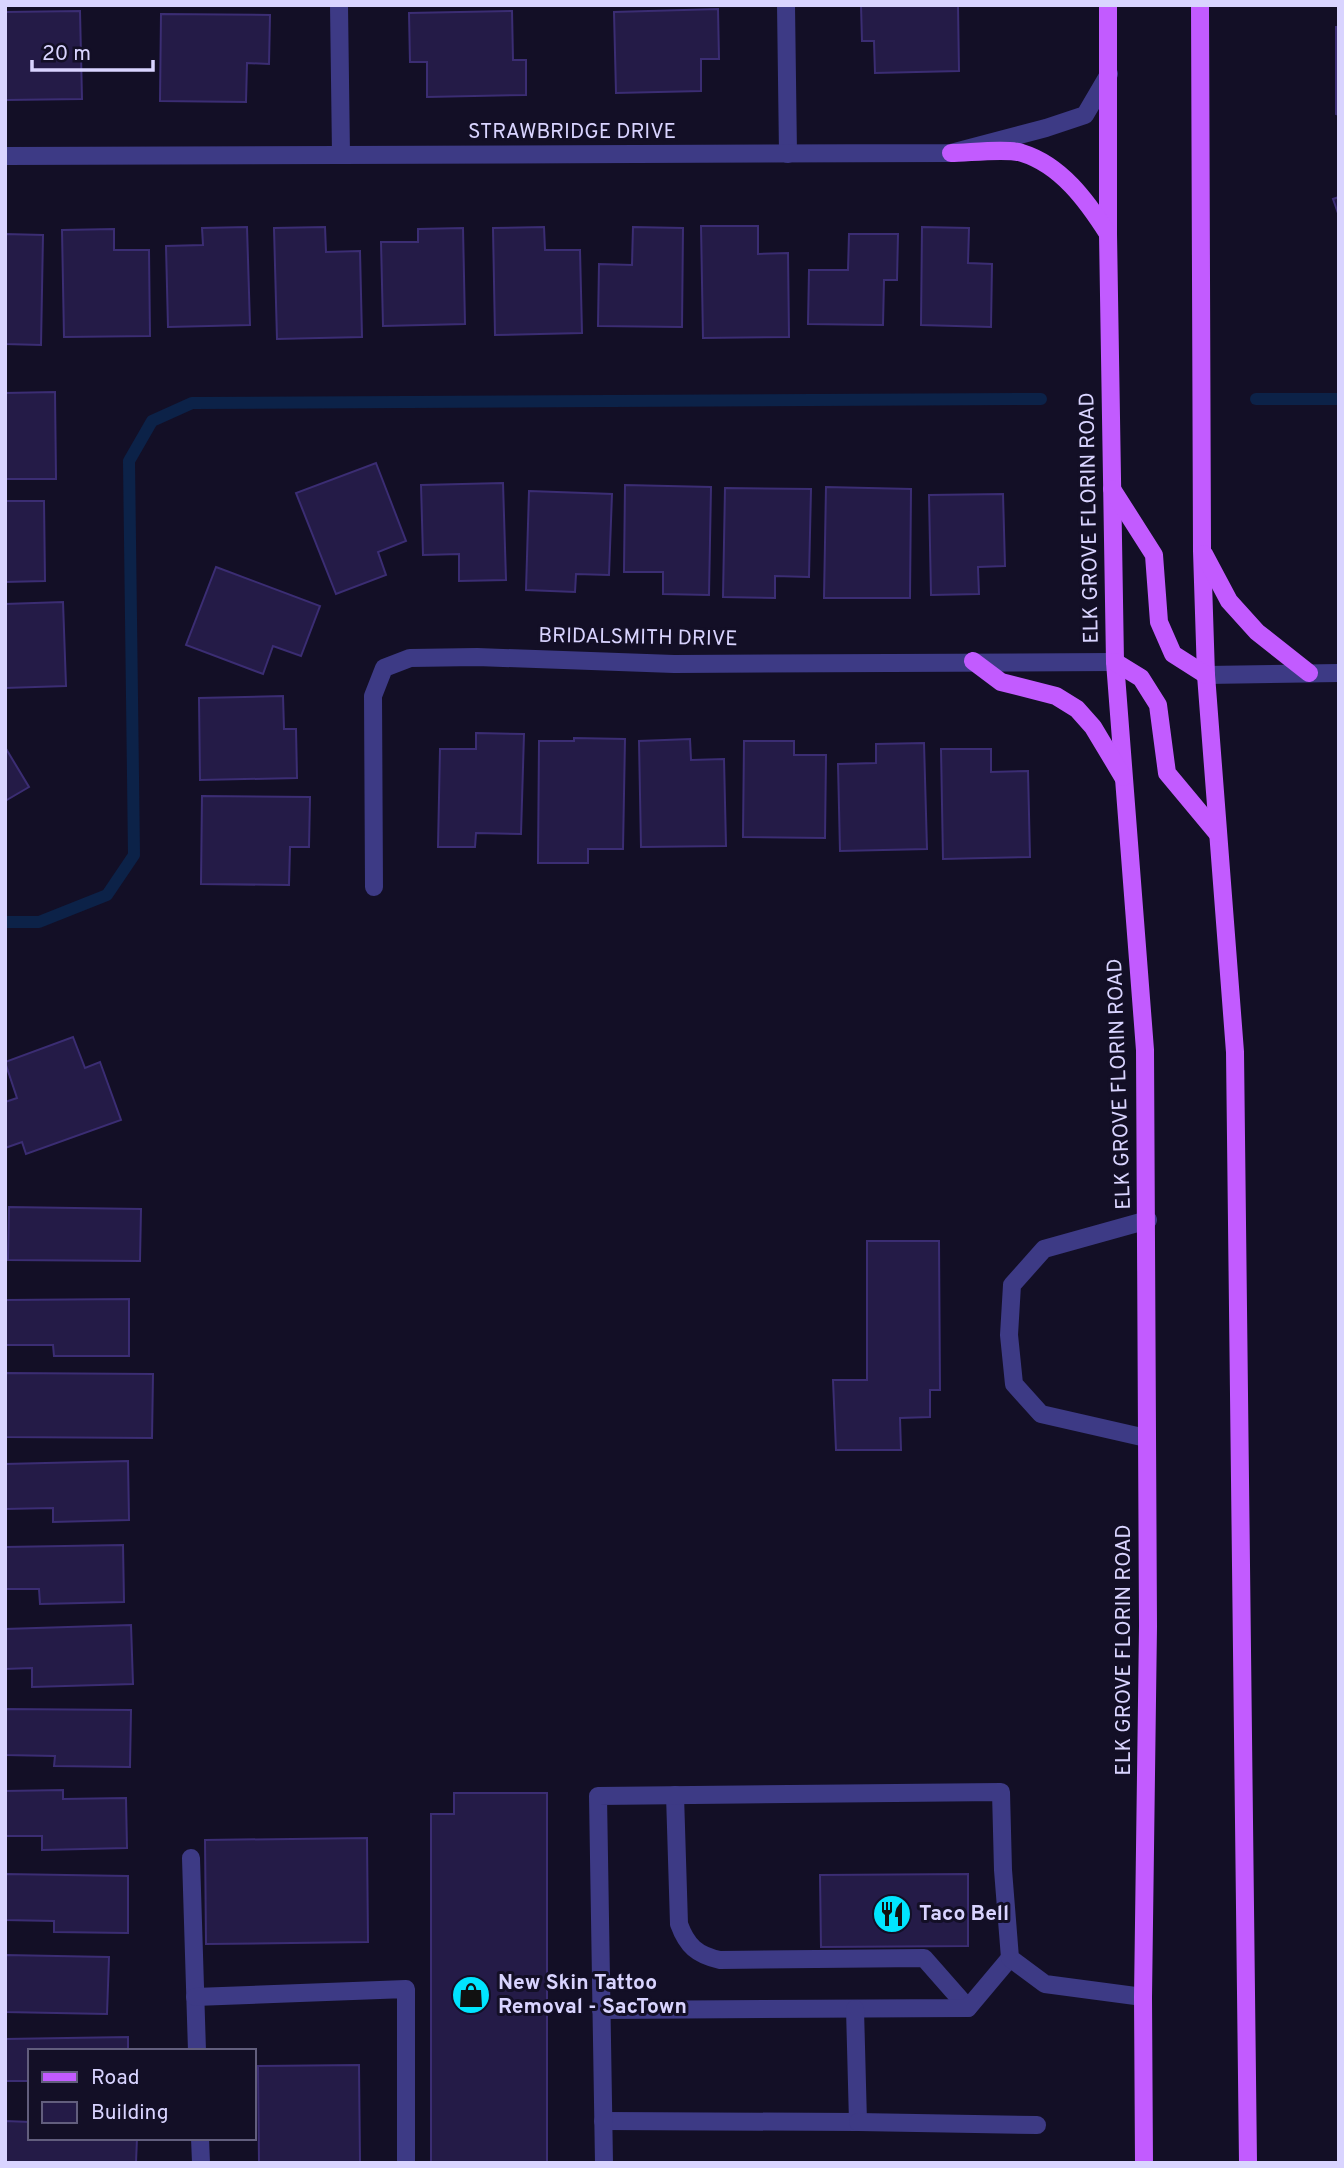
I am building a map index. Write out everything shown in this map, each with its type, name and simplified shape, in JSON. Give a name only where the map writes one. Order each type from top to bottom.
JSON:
[{"type":"main road","name":"ELK GROVE FLORIN ROAD","points":[[1108,5],[1108,234],[1115,662],[1145,1050],[1148,1220],[1144,2163]]},
{"type":"main road","points":[[1200,5],[1202,551],[1206,675],[1235,1065],[1248,2163]]},
{"type":"main road","points":[[951,153],[1020,152],[1048,166],[1080,194],[1108,234]]},
{"type":"main road","points":[[1112,489],[1154,555],[1159,622],[1173,654],[1206,675]]},
{"type":"main road","points":[[1202,551],[1229,601],[1257,632],[1309,673]]},
{"type":"main road","points":[[973,661],[1001,682],[1056,696],[1077,709],[1093,727],[1125,781]]},
{"type":"main road","points":[[1115,662],[1141,678],[1158,705],[1167,773],[1217,833]]},
{"type":"street","points":[[339,5],[341,155]]},
{"type":"street","points":[[786,5],[788,154]]},
{"type":"street","name":"STRAWBRIDGE DRIVE","points":[[5,156],[951,153],[1085,115],[1109,74]]},
{"type":"street","name":"BRIDALSMITH DRIVE","points":[[374,887],[373,696],[384,668],[410,658],[477,657],[674,664],[1115,662]]},
{"type":"street","points":[[1206,675],[1339,673]]},
{"type":"street","points":[[1146,1438],[1041,1414],[1014,1384],[1009,1335],[1012,1285],[1044,1249],[1148,1220]]},
{"type":"street","points":[[601,2010],[968,2008],[1010,1958],[1003,1870],[1001,1793],[598,1796],[601,2010],[604,2163]]},
{"type":"street","points":[[675,1795],[680,1924],[691,1949],[705,1957],[720,1960],[924,1958],[968,2008]]},
{"type":"street","points":[[191,1858],[197,2049]]},
{"type":"street","points":[[1010,1958],[1045,1984],[1143,1997]]},
{"type":"street","points":[[195,1997],[406,1989],[406,2163]]},
{"type":"street","points":[[855,2009],[858,2122]]},
{"type":"street","points":[[603,2121],[1037,2125]]},
{"type":"street","points":[[200,2140],[201,2163]]},
{"type":"building","points":[[861,5],[958,5],[959,71],[875,73],[874,41],[862,41]]},
{"type":"building","points":[[718,9],[719,59],[701,59],[701,91],[616,93],[614,12]]},
{"type":"building","points":[[80,11],[82,99],[5,100],[5,12]]},
{"type":"building","points":[[512,11],[513,60],[526,60],[526,95],[427,97],[427,62],[410,62],[409,13]]},
{"type":"building","points":[[161,14],[270,15],[269,64],[247,63],[246,102],[160,101]]},
{"type":"building","points":[[1336,27],[1339,27],[1339,115],[1336,114]]},
{"type":"building","points":[[1339,197],[1339,216],[1333,199]]},
{"type":"building","points":[[701,226],[758,226],[758,254],[788,253],[789,337],[703,338]]},
{"type":"building","points":[[247,227],[250,325],[168,327],[166,246],[203,245],[202,228]]},
{"type":"building","points":[[325,227],[326,252],[360,251],[362,337],[277,339],[274,228]]},
{"type":"building","points":[[544,227],[545,250],[580,250],[582,333],[495,335],[493,228]]},
{"type":"building","points":[[633,227],[683,228],[682,327],[598,326],[599,264],[632,265]]},
{"type":"building","points":[[922,227],[969,228],[968,263],[992,264],[991,327],[921,325]]},
{"type":"building","points":[[463,228],[465,324],[383,326],[381,242],[418,242],[418,229]]},
{"type":"building","points":[[114,229],[114,250],[149,250],[150,336],[64,337],[62,230]]},
{"type":"building","points":[[5,234],[43,235],[41,345],[5,344]]},
{"type":"building","points":[[849,234],[898,234],[897,280],[884,280],[883,325],[808,324],[809,270],[848,270]]},
{"type":"building","points":[[55,392],[56,479],[5,479],[5,393]]},
{"type":"building","points":[[376,463],[406,541],[378,552],[386,575],[336,594],[296,493]]},
{"type":"building","points":[[503,483],[506,580],[459,581],[459,554],[423,555],[421,485]]},
{"type":"building","points":[[625,485],[711,487],[709,595],[663,594],[663,572],[624,572]]},
{"type":"building","points":[[826,487],[911,489],[910,598],[824,598]]},
{"type":"building","points":[[725,488],[811,489],[809,577],[775,576],[775,598],[723,597]]},
{"type":"building","points":[[529,491],[612,494],[609,575],[576,574],[575,592],[526,590]]},
{"type":"building","points":[[1003,494],[1005,566],[978,567],[979,594],[931,595],[929,495]]},
{"type":"building","points":[[5,501],[44,501],[45,581],[5,582]]},
{"type":"building","points":[[216,567],[320,606],[301,656],[273,646],[263,674],[186,645]]},
{"type":"building","points":[[63,602],[66,686],[5,688],[5,604]]},
{"type":"building","points":[[283,696],[284,729],[296,729],[297,778],[200,780],[199,698]]},
{"type":"building","points":[[476,733],[524,734],[521,834],[476,833],[475,847],[438,847],[440,749],[476,749]]},
{"type":"building","points":[[574,738],[625,739],[623,849],[588,849],[588,863],[538,863],[539,741],[574,741]]},
{"type":"building","points":[[690,739],[691,760],[724,759],[726,846],[641,847],[639,741]]},
{"type":"building","points":[[744,741],[794,741],[794,755],[826,755],[825,838],[743,837]]},
{"type":"building","points":[[924,743],[927,849],[840,851],[838,764],[876,763],[876,744]]},
{"type":"building","points":[[5,747],[29,787],[5,801]]},
{"type":"building","points":[[941,749],[991,749],[991,772],[1028,771],[1030,857],[943,859]]},
{"type":"building","points":[[202,796],[310,797],[309,847],[290,847],[289,885],[201,884]]},
{"type":"building","points":[[73,1037],[85,1068],[100,1062],[121,1120],[26,1154],[22,1142],[5,1148],[5,1102],[17,1098],[5,1062]]},
{"type":"building","points":[[9,1207],[141,1209],[140,1261],[8,1260]]},
{"type":"building","points":[[867,1241],[939,1241],[940,1390],[930,1390],[930,1417],[900,1418],[901,1450],[836,1450],[833,1380],[867,1380]]},
{"type":"building","points":[[129,1299],[129,1356],[54,1356],[53,1345],[5,1345],[5,1300]]},
{"type":"building","points":[[5,1373],[153,1374],[152,1438],[5,1437]]},
{"type":"building","points":[[128,1461],[129,1520],[53,1522],[53,1508],[5,1509],[5,1464]]},
{"type":"building","points":[[123,1545],[124,1602],[40,1604],[39,1589],[5,1589],[5,1547]]},
{"type":"building","points":[[131,1625],[133,1684],[32,1687],[32,1668],[5,1669],[5,1629]]},
{"type":"building","points":[[5,1709],[131,1710],[130,1767],[54,1766],[55,1756],[5,1755]]},
{"type":"building","points":[[63,1790],[63,1799],[126,1798],[127,1848],[42,1850],[42,1836],[5,1836],[5,1791]]},
{"type":"building","points":[[454,1793],[547,1793],[547,2163],[431,2163],[431,1814],[454,1814]]},
{"type":"building","points":[[367,1838],[368,1942],[206,1944],[205,1840]]},
{"type":"building","points":[[5,1874],[128,1876],[128,1933],[54,1932],[54,1921],[5,1920]]},
{"type":"building","points":[[968,1874],[968,1946],[821,1947],[820,1875]]},
{"type":"building","points":[[5,1955],[109,1957],[107,2014],[5,2012]]},
{"type":"building","points":[[128,2037],[128,2049],[28,2049],[28,2081],[5,2081],[5,2039]]},
{"type":"building","points":[[359,2065],[360,2163],[259,2163],[258,2066]]},
{"type":"building","points":[[5,2121],[28,2122],[28,2140],[137,2140],[136,2163],[5,2163]]},
{"type":"waterway","points":[[5,922],[39,922],[107,895],[134,855],[129,461],[152,421],[192,403],[1041,399]]},
{"type":"waterway","points":[[1256,399],[1339,399]]},
{"type":"place","name":"Taco Bell","points":[[892,1914]]},
{"type":"place","name":"New Skin Tattoo Removal - SacTown","points":[[471,1995]]}]
